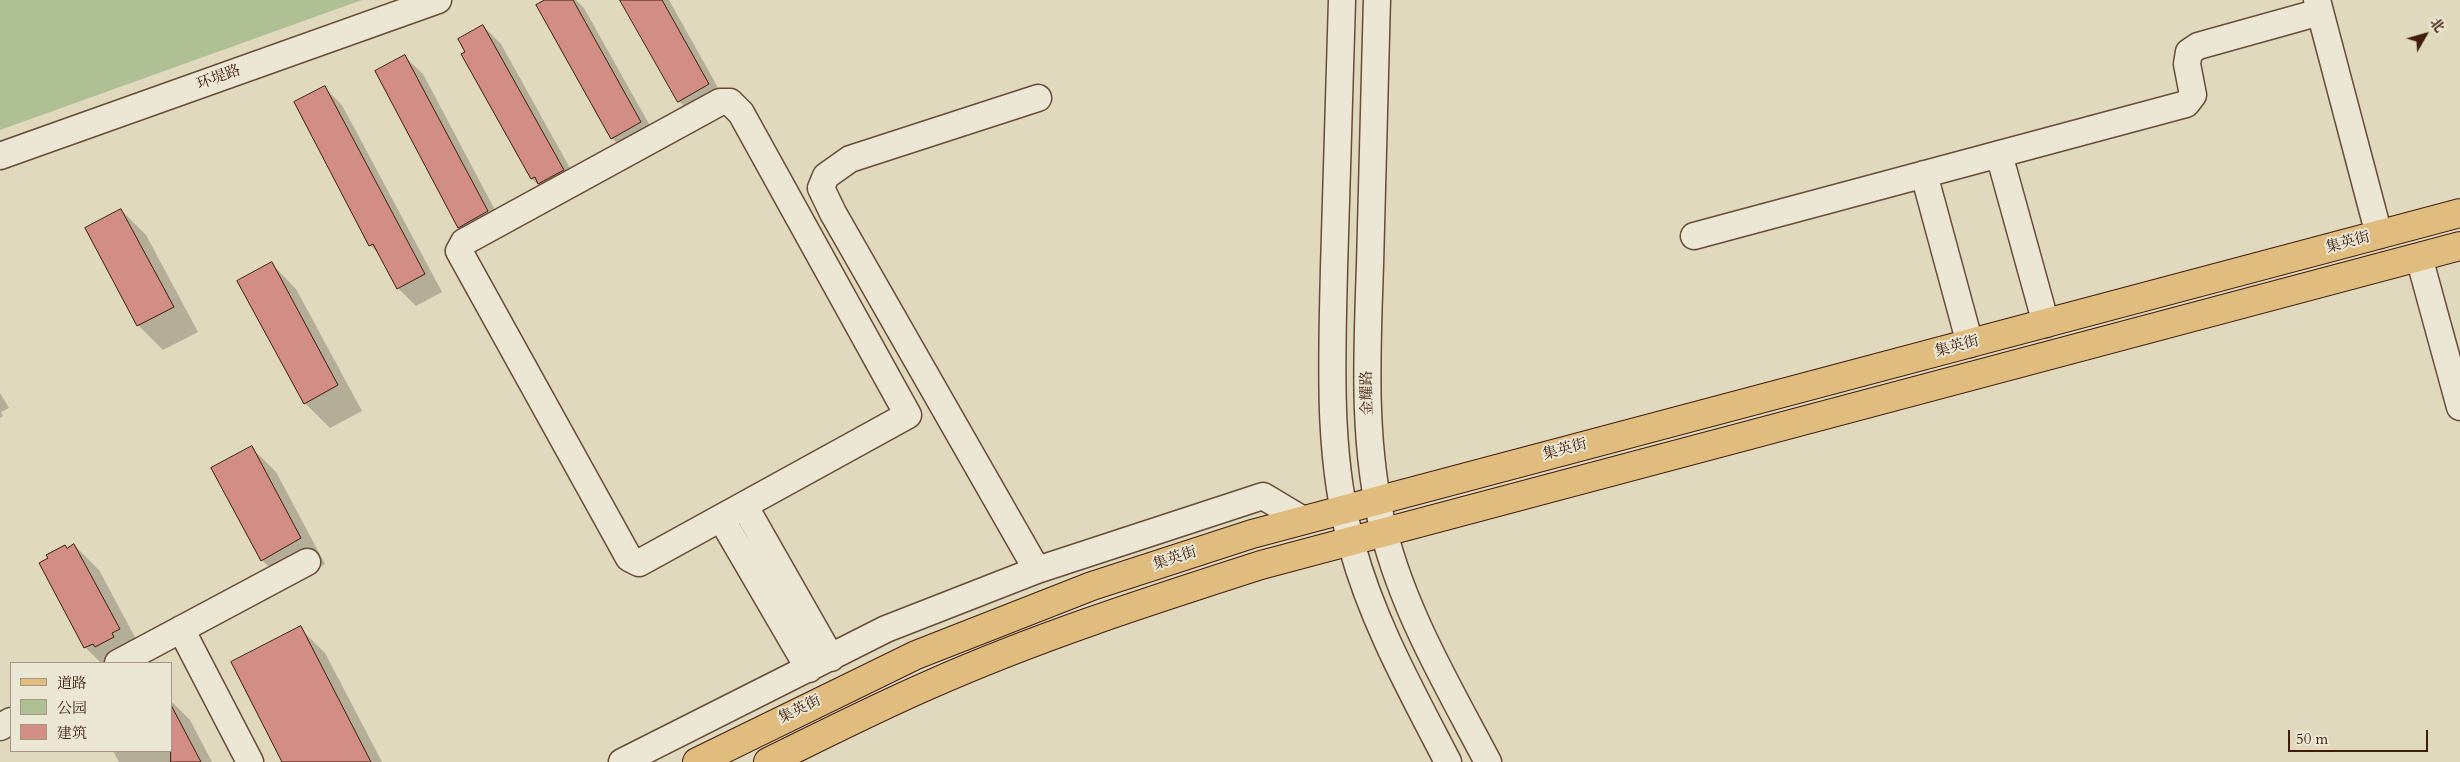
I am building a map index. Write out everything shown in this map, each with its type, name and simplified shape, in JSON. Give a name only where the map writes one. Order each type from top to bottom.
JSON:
[{"type":"main road","name":"集英街","points":[[697,762],[916,655],[1092,586],[1252,534],[2460,213]]},
{"type":"main road","points":[[768,762],[929,684],[1028,644],[1103,616],[1261,565],[2460,246]]},
{"type":"street","name":"环堤路","points":[[0,156],[438,0]]},
{"type":"street","points":[[1342,0],[1332,374],[1335,449],[1350,541],[1360,575],[1388,645],[1448,762]]},
{"type":"street","name":"金耀路","points":[[1377,0],[1367,374],[1370,446],[1384,532],[1400,583],[1420,630],[1488,762]]},
{"type":"street","points":[[1694,236],[2186,104],[2193,94],[2187,64],[2189,52],[2198,46],[2319,6],[2380,234]]},
{"type":"street","points":[[1037,570],[833,213],[821,188],[826,176],[850,159],[1038,98]]},
{"type":"street","points":[[720,102],[730,102],[741,113],[908,415],[744,505],[639,563],[629,558],[459,251],[464,242],[720,102]]},
{"type":"street","points":[[1999,154],[2046,324]]},
{"type":"street","points":[[1924,174],[1970,344]]},
{"type":"street","points":[[2419,257],[2460,407]]},
{"type":"street","points":[[622,762],[886,630],[1037,570],[1263,496],[1303,520]]},
{"type":"street","points":[[744,505],[820,664]]},
{"type":"street","points":[[721,518],[820,664]]},
{"type":"street","points":[[120,662],[307,562]]},
{"type":"street","points":[[181,630],[250,762]]},
{"type":"green space","points":[[0,0],[362,0],[0,130]]},
{"type":"building","points":[[545,0],[573,0],[641,122],[611,139],[536,5]]},
{"type":"building","points":[[620,0],[662,0],[709,84],[678,102]]},
{"type":"building","points":[[483,25],[564,170],[538,184],[535,177],[531,179],[461,54],[465,52],[458,39]]},
{"type":"building","points":[[405,55],[488,211],[458,228],[375,71]]},
{"type":"building","points":[[325,86],[425,274],[397,289],[373,244],[369,246],[294,102]]},
{"type":"building","points":[[121,209],[174,307],[137,326],[85,228]]},
{"type":"building","points":[[272,262],[338,385],[304,404],[237,281]]},
{"type":"building","points":[[252,446],[301,538],[261,561],[211,468]]},
{"type":"building","points":[[74,544],[120,629],[112,633],[114,637],[95,647],[93,644],[84,648],[39,563],[48,558],[46,555],[65,545],[67,548]]},
{"type":"building","points":[[301,626],[371,762],[282,762],[231,662]]},
{"type":"building","points":[[172,707],[201,762],[171,762],[172,752]]}]
